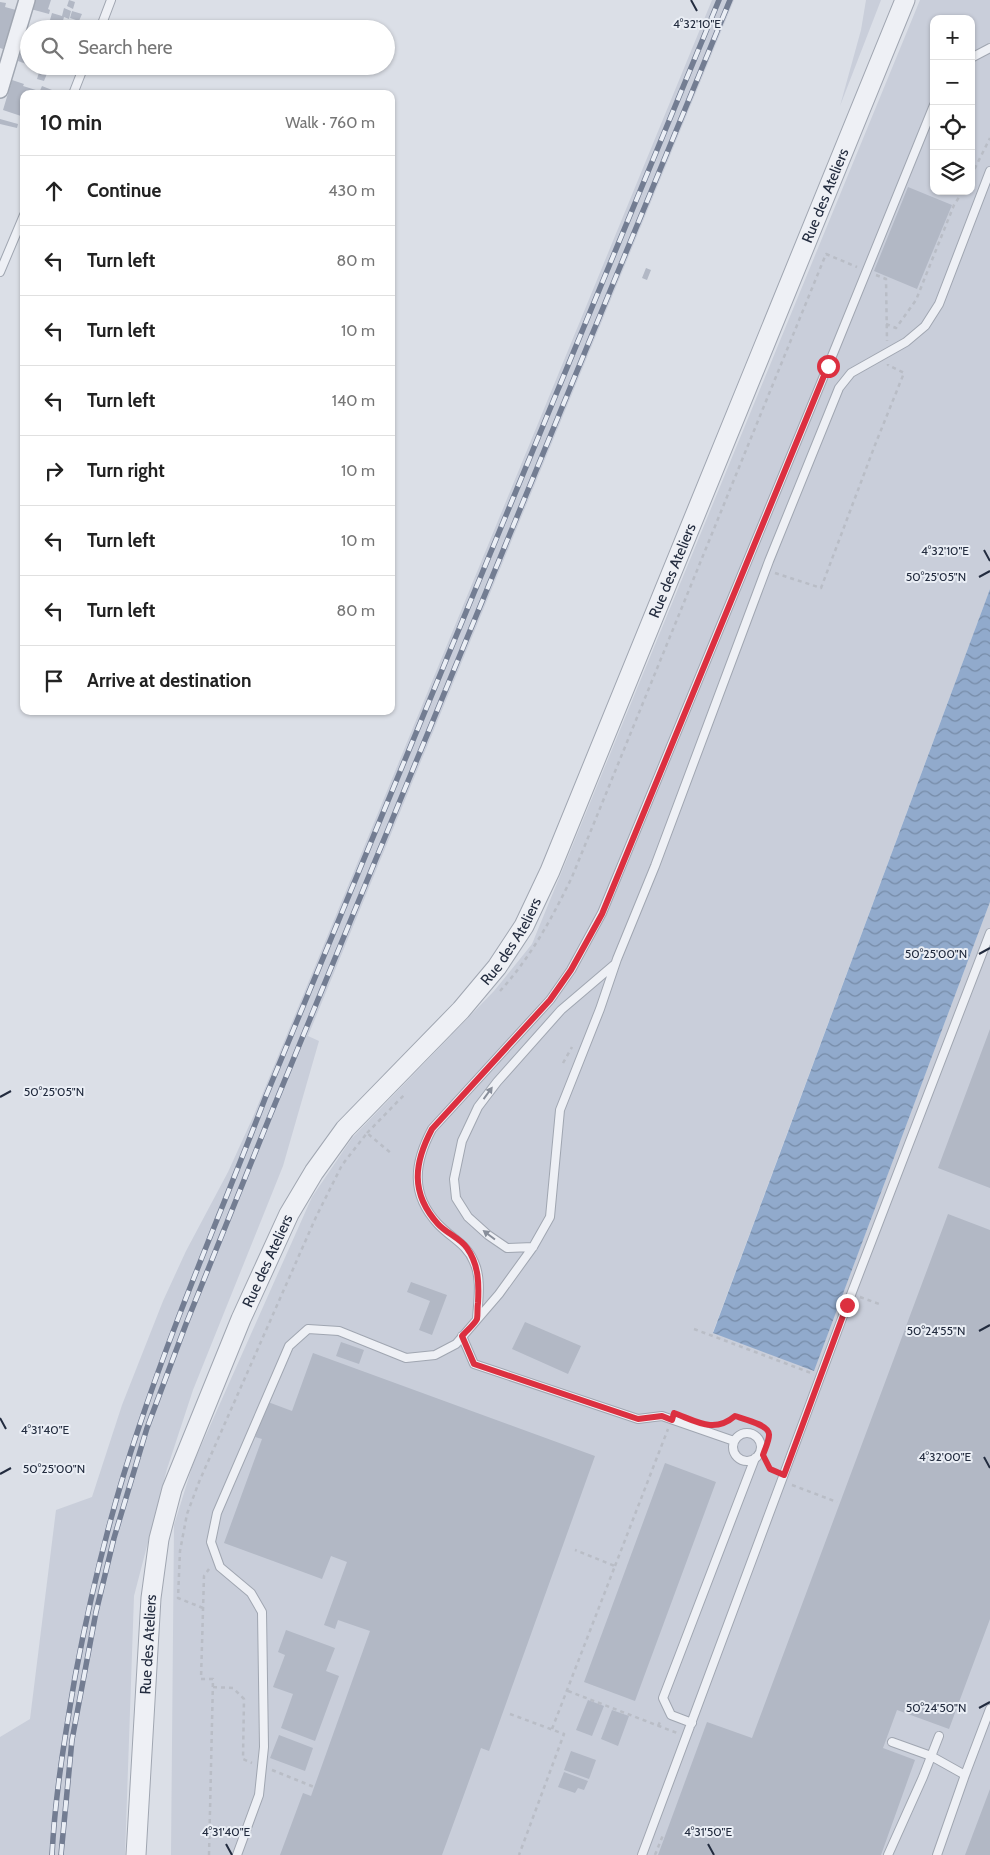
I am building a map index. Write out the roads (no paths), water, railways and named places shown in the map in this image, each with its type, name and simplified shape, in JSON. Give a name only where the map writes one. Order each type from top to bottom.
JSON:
[{"type":"street","points":[[22,20],[28,0]]},
{"type":"street","name":"Rue des Ateliers","points":[[136,1855],[151,1598],[159,1539],[172,1489],[241,1319],[289,1214],[319,1165],[345,1130],[461,1010],[497,967],[524,926],[550,871],[905,0]]},
{"type":"street","points":[[0,90],[20,26]]},
{"type":"lane","points":[[103,20],[111,0]]},
{"type":"lane","points":[[975,56],[990,48]]},
{"type":"lane","points":[[75,90],[80,75]]},
{"type":"lane","points":[[477,1319],[479,1284],[475,1264],[466,1247],[438,1224],[424,1204],[418,1183],[418,1161],[424,1144],[432,1129],[550,1000],[580,956],[602,914],[930,115]]},
{"type":"lane","points":[[237,1855],[259,1796],[264,1747],[262,1612],[251,1593],[220,1567],[211,1542],[217,1514],[289,1346],[308,1329],[339,1331],[406,1358],[435,1355],[456,1344],[499,1294],[534,1247],[550,1217],[560,1110],[597,1018],[615,964],[656,866],[765,573],[839,388],[851,373],[906,342],[925,326],[939,304],[990,171]]},
{"type":"lane","points":[[0,272],[20,224]]},
{"type":"lane","points":[[642,1855],[820,1377],[990,933]]},
{"type":"lane","points":[[534,1247],[507,1248],[488,1235],[468,1217],[456,1198],[454,1179],[462,1141],[478,1107],[497,1082],[560,1010],[615,964]]},
{"type":"lane","points":[[462,1336],[474,1364],[638,1419],[662,1416],[734,1441]]},
{"type":"lane","points":[[692,1723],[671,1715],[663,1698],[755,1458],[760,1451],[761,1446],[754,1435],[749,1433],[740,1435],[734,1441],[733,1450],[738,1458],[746,1461],[755,1458]]},
{"type":"lane","points":[[938,1855],[990,1709]]},
{"type":"lane","points":[[888,1855],[939,1736]]},
{"type":"lane","points":[[892,1742],[931,1756],[965,1776]]},
{"type":"water","points":[[990,589],[990,902],[814,1371],[713,1333]]},
{"type":"railway","points":[[52,1855],[55,1810],[64,1743],[88,1614],[102,1551],[119,1489],[153,1385],[266,1096],[719,0]]},
{"type":"railway","points":[[61,1855],[72,1740],[96,1612],[114,1538],[147,1428],[186,1324],[270,1116],[730,0]]}]
